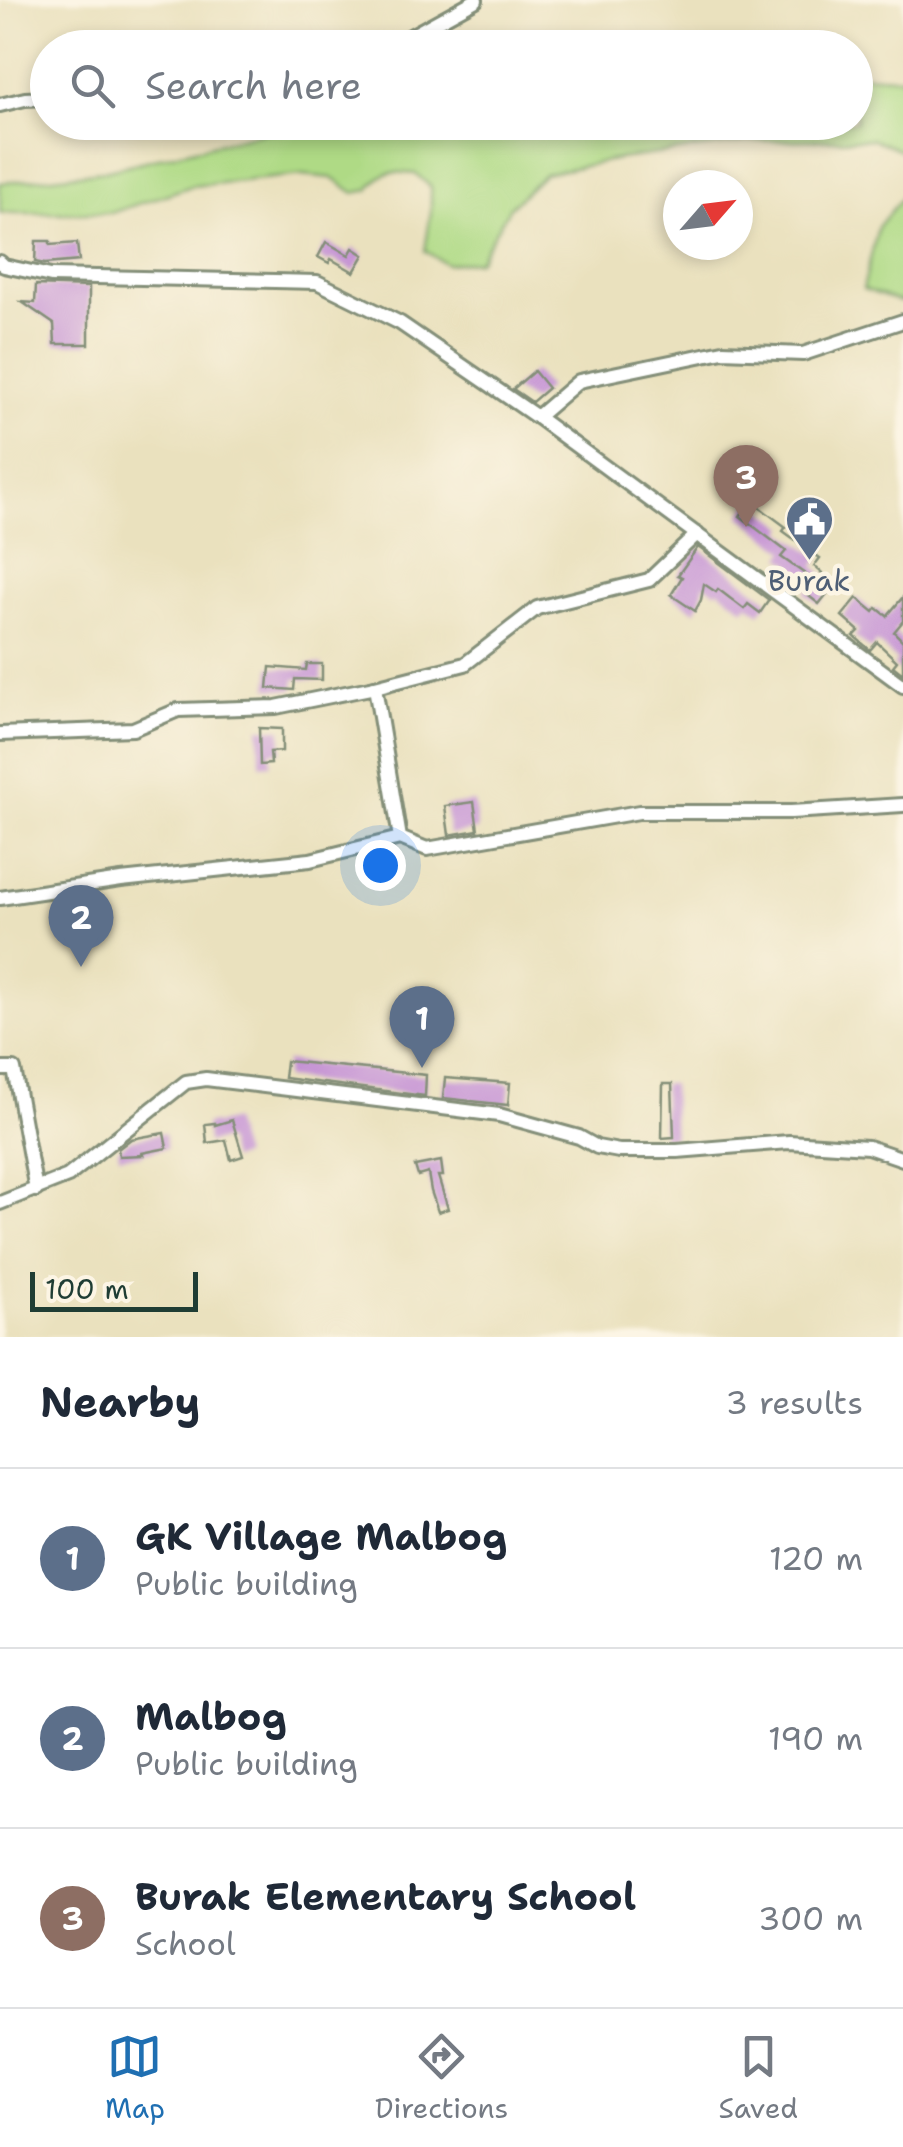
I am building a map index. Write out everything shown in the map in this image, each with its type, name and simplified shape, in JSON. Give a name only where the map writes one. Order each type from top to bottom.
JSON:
[{"type":"street","points":[[422,30],[476,0]]},
{"type":"street","points":[[0,105],[30,99]]},
{"type":"street","points":[[1,265],[51,276],[316,282],[400,323],[537,416],[903,686]]},
{"type":"street","points":[[537,416],[579,381],[723,351],[803,354],[903,321]]},
{"type":"street","points":[[0,734],[132,729],[178,710],[276,708],[465,664],[537,608],[648,580],[697,534]]},
{"type":"street","points":[[375,687],[400,838]]},
{"type":"street","points":[[0,898],[120,880],[310,860],[400,838],[427,849],[639,812],[791,812],[903,805]]},
{"type":"street","points":[[0,1069],[14,1069],[36,1190]]},
{"type":"street","points":[[0,1203],[68,1176],[186,1082],[206,1079],[499,1115],[580,1136],[596,1146],[618,1151],[678,1151],[789,1142],[868,1147],[903,1159]]},
{"type":"green space","points":[[873,76],[903,77],[903,151],[873,139]]},
{"type":"green space","points":[[232,140],[812,140],[752,141],[618,159],[544,174],[510,207],[478,261],[446,264],[425,251],[431,187],[416,174],[389,173],[369,190],[354,193],[332,178],[302,175],[192,186],[111,213],[0,213],[0,183],[104,171]]},
{"type":"green space","points":[[903,196],[900,302],[863,289],[878,227]]},
{"type":"building","points":[[36,241],[50,241],[50,245],[77,243],[79,261],[35,262]]},
{"type":"building","points":[[326,242],[349,255],[353,248],[364,255],[354,272],[331,259],[329,263],[318,257]]},
{"type":"building","points":[[36,285],[89,287],[89,344],[55,344],[54,324],[22,302],[35,303]]},
{"type":"building","points":[[534,371],[548,388],[532,402],[513,389]]},
{"type":"building","points":[[751,501],[820,558],[814,566],[835,584],[819,604],[805,593],[815,581],[781,557],[786,551],[740,516]]},
{"type":"building","points":[[698,547],[769,600],[760,613],[748,604],[744,609],[718,589],[716,592],[704,584],[695,611],[671,595],[682,577],[678,575]]},
{"type":"building","points":[[903,597],[903,621],[894,632],[903,641],[903,674],[893,666],[897,661],[877,642],[870,650],[854,636],[859,631],[842,616],[857,598],[874,612],[877,608],[887,616]]},
{"type":"building","points":[[307,664],[322,664],[322,680],[295,679],[294,690],[268,688],[270,667],[306,670]]},
{"type":"building","points":[[259,728],[282,729],[282,751],[270,752],[271,764],[260,765]]},
{"type":"building","points":[[474,802],[478,830],[449,835],[445,806]]},
{"type":"building","points":[[286,1061],[426,1075],[425,1096],[284,1078]]},
{"type":"building","points":[[445,1078],[510,1083],[508,1105],[443,1098]]},
{"type":"building","points":[[663,1084],[672,1084],[674,1137],[662,1138]]},
{"type":"building","points":[[232,1120],[243,1156],[231,1160],[226,1140],[207,1143],[205,1124]]},
{"type":"building","points":[[164,1133],[167,1148],[119,1156],[118,1149],[131,1139]]},
{"type":"building","points":[[441,1161],[443,1176],[438,1176],[448,1209],[438,1212],[428,1173],[418,1176],[415,1166]]},
{"type":"place","name":"Burak Elementary School","points":[[746,527]]},
{"type":"place","name":"Burak","points":[[809,562]]},
{"type":"place","name":"Malbog","points":[[81,967]]},
{"type":"place","name":"GK Village Malbog","points":[[422,1068]]}]
